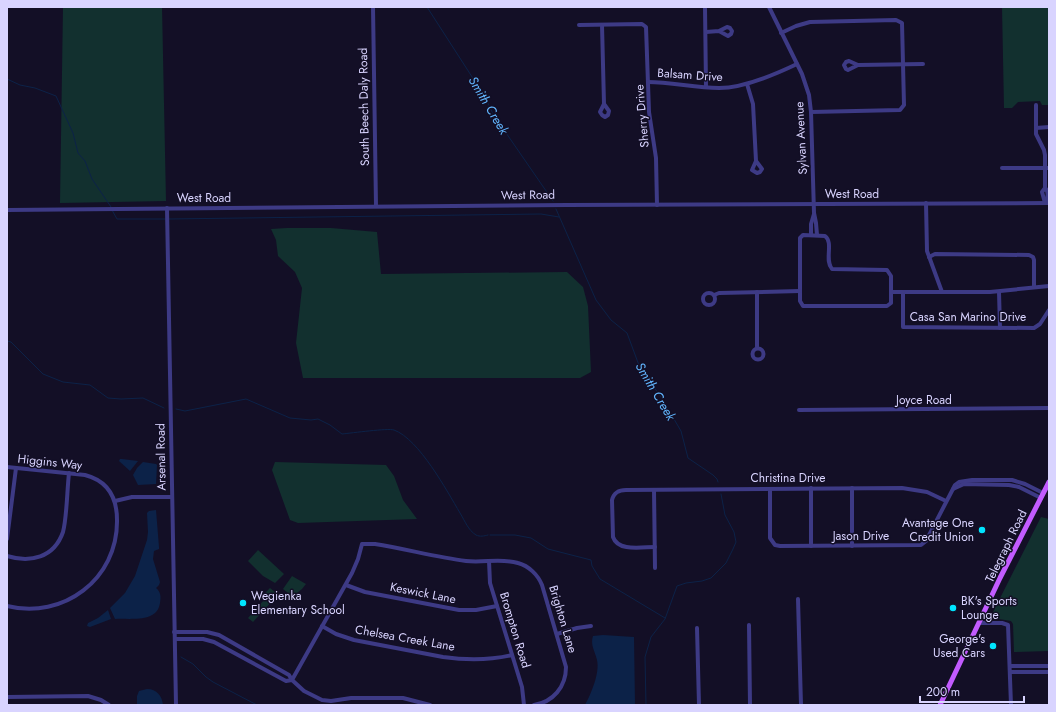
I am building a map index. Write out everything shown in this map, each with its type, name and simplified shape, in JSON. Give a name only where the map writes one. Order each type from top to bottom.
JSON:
[{"type":"main road","name":"Telegraph Road","points":[[940,705],[1049,482]]},
{"type":"street","name":"South Beech Daly Road","points":[[373,7],[376,206]]},
{"type":"street","points":[[706,7],[706,87]]},
{"type":"street","name":"Sylvan Avenue","points":[[769,7],[807,88],[811,112],[814,213]]},
{"type":"street","points":[[781,34],[796,26],[814,22],[896,20],[901,22],[903,108],[900,110],[811,112]]},
{"type":"street","name":"Sherry Drive","points":[[602,25],[642,24],[645,25],[647,29],[648,82],[650,115],[656,158],[657,205]]},
{"type":"street","points":[[579,25],[602,25],[604,104]]},
{"type":"street","points":[[706,32],[719,31]]},
{"type":"street","name":"Balsam Drive","points":[[648,82],[667,82],[706,87],[730,88],[747,84],[797,64]]},
{"type":"street","points":[[858,65],[923,64]]},
{"type":"street","points":[[747,84],[752,100],[756,161]]},
{"type":"street","points":[[1036,105],[1036,134],[1045,153],[1047,168],[1045,188],[1042,192],[1047,203]]},
{"type":"street","points":[[1036,128],[1049,127]]},
{"type":"street","points":[[1002,168],[1047,168]]},
{"type":"street","name":"Casa San Marino Drive","points":[[926,203],[926,246],[942,292]]},
{"type":"street","name":"West Road","points":[[7,210],[376,206],[1047,203]]},
{"type":"street","name":"Arsenal Road","points":[[167,208],[176,705]]},
{"type":"street","points":[[811,235],[811,224],[814,213]]},
{"type":"street","points":[[814,213],[817,235]]},
{"type":"street","points":[[803,235],[811,235],[825,236],[828,239],[829,264],[834,270],[887,270],[891,274],[891,303],[887,306],[803,306],[801,303],[800,291],[799,240],[803,235]]},
{"type":"street","points":[[929,257],[935,254],[1029,255],[1032,256],[1034,260],[1034,287]]},
{"type":"street","name":"Casa San Marino Drive","points":[[1049,286],[999,292],[903,292],[903,327],[1036,327],[1040,324],[1049,310]]},
{"type":"street","points":[[714,295],[719,293],[800,291]]},
{"type":"street","points":[[757,292],[757,348]]},
{"type":"street","points":[[891,292],[903,292]]},
{"type":"street","points":[[999,292],[1000,328]]},
{"type":"street","name":"Joyce Road","points":[[799,410],[1049,408]]},
{"type":"street","name":"Higgins Way","points":[[7,467],[85,475],[97,480],[107,488],[115,501]]},
{"type":"street","points":[[7,540],[16,468]]},
{"type":"street","points":[[7,556],[20,560],[34,559],[48,552],[57,544],[63,531],[69,473]]},
{"type":"street","points":[[946,501],[953,489],[964,484],[984,482],[1020,485],[1042,495]]},
{"type":"street","points":[[811,488],[811,546]]},
{"type":"street","points":[[852,488],[852,546]]},
{"type":"street","name":"Christina Drive","points":[[655,546],[626,547],[616,543],[613,537],[612,500],[615,494],[621,490],[910,488],[927,492],[946,501]]},
{"type":"street","name":"Jason Drive","points":[[770,489],[770,538],[774,544],[778,546],[921,545],[926,541],[946,501]]},
{"type":"street","points":[[654,490],[655,568]]},
{"type":"street","points":[[7,606],[32,609],[54,606],[78,595],[93,582],[107,563],[115,540],[117,521],[115,501],[132,497],[172,496]]},
{"type":"street","name":"Brighton Lane","points":[[346,585],[356,565],[362,543],[393,547],[466,561],[518,562],[528,567],[536,575],[542,585],[566,664],[565,678],[559,690],[553,697],[534,705]]},
{"type":"street","name":"Brompton Road","points":[[489,561],[490,579],[523,689],[524,705]]},
{"type":"street","points":[[292,680],[346,585]]},
{"type":"street","name":"Keswick Lane","points":[[346,585],[365,592],[459,610],[476,610],[497,606]]},
{"type":"street","points":[[798,599],[801,705]]},
{"type":"street","points":[[979,623],[1002,623],[1008,625],[1011,705]]},
{"type":"street","points":[[750,625],[750,705]]},
{"type":"street","name":"Chelsea Creek Lane","points":[[322,626],[336,634],[354,640],[449,658],[498,658],[512,655]]},
{"type":"street","points":[[557,634],[576,628],[591,626]]},
{"type":"street","points":[[697,628],[699,705]]},
{"type":"street","points":[[174,632],[207,632],[219,635],[289,675],[292,680],[309,694],[326,701],[351,698],[403,698],[430,705]]},
{"type":"street","points":[[175,639],[209,640],[230,649],[286,681],[292,680]]},
{"type":"street","points":[[230,649],[234,643]]},
{"type":"street","points":[[260,666],[263,660]]},
{"type":"street","points":[[1010,666],[1049,666]]},
{"type":"street","points":[[1010,672],[1049,672]]},
{"type":"street","points":[[7,697],[83,695],[96,698],[109,705]]},
{"type":"green space","points":[[63,7],[162,7],[166,201],[60,203]]},
{"type":"green space","points":[[1002,7],[1049,7],[1049,105],[1042,105],[1040,101],[1018,102],[1012,108],[1004,108]]},
{"type":"green space","points":[[331,228],[377,232],[381,274],[567,272],[583,287],[588,306],[591,372],[580,378],[303,378],[296,343],[302,288],[295,272],[278,256],[276,240],[271,229]]},
{"type":"green space","points":[[275,462],[386,465],[394,476],[403,500],[417,519],[298,523],[290,520],[272,470]]},
{"type":"green space","points":[[1041,517],[1049,519],[1049,651],[1014,652],[1013,624],[1011,621],[993,618],[991,616]]},
{"type":"green space","points":[[258,550],[284,574],[275,583],[263,576],[248,561]]},
{"type":"green space","points":[[292,576],[306,584],[297,593],[288,593],[283,589]]},
{"type":"green space","points":[[270,588],[280,596],[281,599],[273,600],[253,622],[248,618],[264,600],[264,594]]},
{"type":"water","points":[[120,459],[138,461],[130,471],[119,461]]},
{"type":"water","points":[[143,462],[157,465],[156,484],[138,485],[133,475]]},
{"type":"water","points":[[156,510],[159,549],[154,551],[153,559],[160,582],[156,588],[160,593],[160,603],[158,609],[149,617],[115,619],[110,608],[125,593],[135,576],[147,540],[147,513],[149,511]]},
{"type":"water","points":[[108,610],[111,619],[90,627],[87,626],[88,623],[98,618]]},
{"type":"water","points":[[603,635],[634,637],[635,705],[585,705],[596,677],[598,665],[592,645],[592,639],[593,636]]},
{"type":"water","points":[[147,689],[154,690],[158,694],[163,705],[137,705],[137,696],[139,691]]},
{"type":"waterway","name":"Smith Creek","points":[[427,7],[485,97],[493,114],[553,201]]},
{"type":"waterway","points":[[7,79],[20,85],[35,88],[56,96],[73,133],[78,153],[85,161],[92,179],[111,207]]},
{"type":"waterway","name":"Smith Creek","points":[[556,209],[596,300],[611,320],[627,333],[640,368],[661,397],[681,431],[688,458],[713,475],[718,482]]},
{"type":"waterway","points":[[112,210],[117,219],[166,219]]},
{"type":"waterway","points":[[169,219],[541,214],[559,217]]},
{"type":"waterway","points":[[7,341],[11,342],[43,374],[63,382],[90,385],[108,398],[143,398],[164,408]]},
{"type":"waterway","points":[[176,409],[185,411],[246,399],[290,418],[311,420],[318,419],[330,425],[342,434],[378,430],[394,430],[403,435],[413,444],[432,467],[471,531],[478,536],[488,535]]},
{"type":"waterway","name":"Smith Creek","points":[[646,705],[645,657],[651,637],[665,619],[677,586],[711,578],[726,563],[736,542],[734,532],[725,515],[721,494]]},
{"type":"waterway","points":[[490,535],[515,535],[531,538],[548,549],[591,560],[592,566],[600,579],[665,618]]},
{"type":"waterway","points":[[181,657],[193,664],[213,682],[257,705]]},
{"type":"place","name":"Avantage One Credit Union","points":[[982,530]]},
{"type":"place","name":"Wegienka Elementary School","points":[[243,603]]},
{"type":"place","name":"BK's Sports Lounge","points":[[953,608]]},
{"type":"place","name":"George's Used Cars","points":[[993,646]]}]
